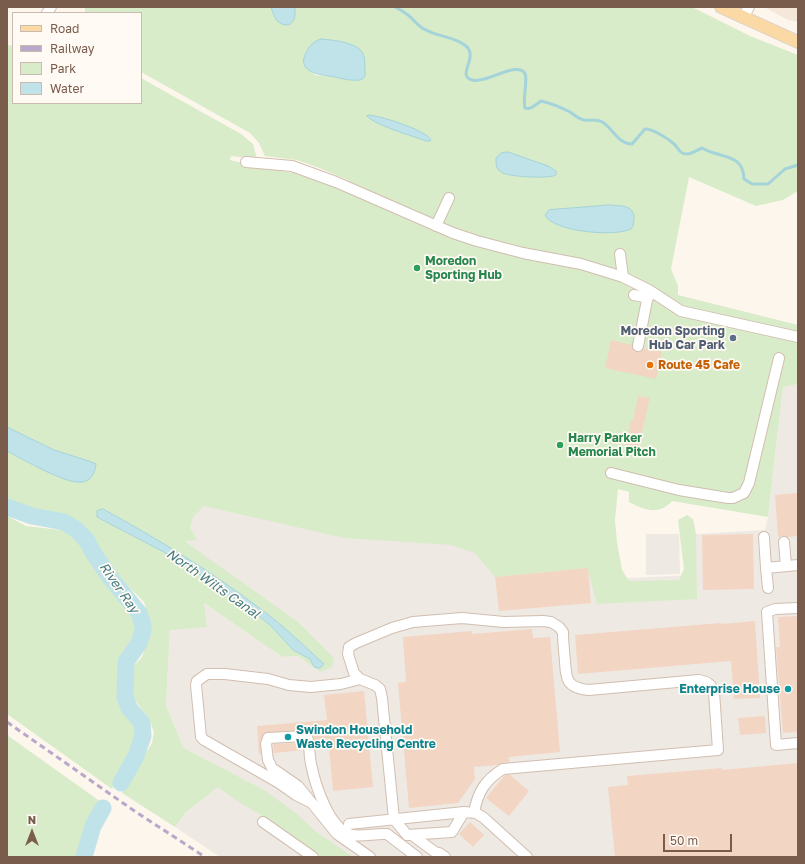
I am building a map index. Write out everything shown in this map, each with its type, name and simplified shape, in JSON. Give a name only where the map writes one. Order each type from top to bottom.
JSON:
[{"type":"main road","points":[[721,7],[746,12],[798,42]]},
{"type":"street","points":[[246,162],[283,165],[308,172],[336,182],[436,226],[465,237],[499,247],[580,264],[622,277],[648,294],[681,311],[798,337]]},
{"type":"street","points":[[436,226],[449,198]]},
{"type":"street","points":[[620,254],[622,277]]},
{"type":"street","points":[[634,295],[648,294]]},
{"type":"street","points":[[638,346],[648,294]]},
{"type":"street","points":[[611,473],[680,490],[720,497],[733,498],[744,492],[749,483],[779,358]]},
{"type":"street","points":[[764,537],[768,588]]},
{"type":"street","points":[[784,542],[786,566]]},
{"type":"street","points":[[766,568],[798,565]]},
{"type":"street","points":[[798,608],[775,609],[767,612],[776,745],[798,743]]},
{"type":"street","points":[[462,618],[504,622],[542,620],[551,622],[558,626],[563,632],[566,677],[571,684],[579,689],[589,690],[699,680],[707,682],[711,685],[714,692],[718,750],[503,769],[491,776],[469,812],[452,832],[407,835],[394,819],[380,689],[375,685],[360,679],[354,672],[348,654],[350,647],[392,628],[413,622],[462,618]]},
{"type":"street","points":[[312,803],[296,795],[279,783],[201,737],[196,686],[197,680],[207,674],[225,674],[268,679],[289,685],[311,688],[341,684],[360,679]]},
{"type":"street","points":[[370,857],[337,834],[298,786],[272,768],[269,764],[266,744],[268,738],[305,736],[308,738],[311,764],[324,805],[335,824],[349,834],[353,835],[387,834],[418,857]]},
{"type":"street","points":[[349,824],[469,812],[480,815],[526,857]]},
{"type":"street","points":[[263,822],[313,857]]},
{"type":"street","points":[[412,835],[435,852],[445,857]]},
{"type":"shaded area","points":[[764,7],[798,7],[798,22],[788,20]]},
{"type":"shaded area","points":[[798,384],[798,857],[220,857],[175,827],[185,813],[233,774],[184,748],[166,706],[170,630],[204,603],[282,657],[298,656],[320,672],[297,621],[177,537],[196,499],[603,542],[605,579],[696,575],[696,534],[765,530],[768,517],[783,387]]},
{"type":"shaded area","points":[[646,534],[679,534],[680,574],[646,575]]},
{"type":"green space","points":[[85,7],[271,7],[279,22],[284,25],[288,25],[295,14],[295,7],[692,7],[750,36],[798,55],[798,191],[783,200],[756,206],[689,177],[671,269],[678,286],[678,295],[798,325],[798,384],[783,387],[768,517],[672,501],[662,509],[651,510],[629,502],[629,492],[618,489],[615,520],[617,542],[622,570],[629,581],[679,580],[684,569],[678,520],[687,515],[693,519],[696,534],[697,599],[597,604],[587,568],[495,577],[475,553],[451,545],[344,538],[204,506],[193,517],[190,528],[197,540],[184,541],[297,621],[334,658],[332,667],[320,672],[298,656],[282,657],[204,603],[207,627],[170,630],[166,706],[184,748],[264,790],[297,814],[315,831],[353,857],[323,857],[273,822],[237,801],[218,787],[185,813],[175,827],[122,793],[152,743],[154,732],[149,719],[133,698],[130,678],[132,668],[142,657],[148,637],[149,619],[144,602],[110,568],[91,536],[70,524],[26,514],[7,505],[7,451],[36,467],[69,455],[54,450],[7,427],[7,45],[12,46],[12,104],[142,104],[142,79],[241,134],[253,144],[257,159],[231,156],[230,160],[267,169],[302,174],[394,212],[354,187],[348,180],[297,160],[265,156],[259,143],[250,133],[142,73],[142,12],[85,12]],"holes":[[[333,40],[354,46],[360,80],[315,75],[303,64],[304,55]],[[103,509],[184,556],[243,596],[294,636],[324,665],[314,667],[310,659],[293,650],[271,626],[259,616],[179,560],[97,517]]]},
{"type":"green space","points":[[7,516],[26,526],[70,531],[83,542],[99,574],[132,610],[137,623],[136,637],[118,672],[119,691],[136,728],[134,743],[119,778],[112,789],[7,714]]},
{"type":"green space","points":[[7,735],[101,802],[80,857],[7,857]]},
{"type":"water","points":[[271,7],[295,7],[294,18],[291,24],[284,25],[278,22]]},
{"type":"water","points":[[321,39],[346,43],[358,48],[364,57],[365,76],[360,80],[351,80],[322,75],[306,68],[304,58],[309,47]]},
{"type":"water","points":[[369,115],[393,121],[412,128],[421,132],[431,140],[426,141],[385,127],[367,116]]},
{"type":"water","points":[[508,152],[548,166],[556,171],[556,175],[546,177],[528,177],[505,174],[497,168],[496,158],[501,153]]},
{"type":"water","points":[[609,205],[624,206],[631,209],[634,216],[631,229],[612,233],[599,233],[572,229],[550,221],[545,215],[549,210]]},
{"type":"water","points":[[7,427],[54,450],[96,464],[94,473],[88,480],[75,482],[44,471],[23,460],[7,451]]},
{"type":"water","points":[[103,509],[164,544],[224,582],[270,616],[324,664],[320,668],[314,667],[310,659],[293,650],[271,626],[259,616],[179,560],[97,517],[97,511]]},
{"type":"building","points":[[611,340],[632,345],[632,348],[636,352],[640,352],[644,348],[662,352],[656,379],[605,368]]},
{"type":"building","points":[[638,396],[650,398],[638,448],[626,446],[631,420],[633,421]]},
{"type":"building","points":[[798,493],[798,536],[778,537],[775,495]]},
{"type":"building","points":[[753,534],[754,589],[703,590],[702,535]]},
{"type":"building","points":[[588,568],[591,603],[499,611],[495,577]]},
{"type":"building","name":"Enterprise House","points":[[798,616],[798,732],[783,733],[776,647],[780,647],[778,617]]},
{"type":"building","points":[[755,621],[760,698],[734,699],[731,661],[578,674],[575,635]]},
{"type":"building","points":[[532,629],[533,638],[550,637],[560,752],[509,757],[509,762],[498,765],[474,767],[475,779],[458,803],[409,808],[398,683],[406,682],[403,637],[472,631],[472,634]]},
{"type":"building","points":[[364,691],[373,787],[333,791],[329,748],[316,749],[313,735],[308,730],[264,733],[260,742],[261,754],[259,754],[257,726],[327,720],[324,695]]},
{"type":"building","points":[[765,716],[766,733],[740,735],[738,718]]},
{"type":"building","points":[[302,743],[303,750],[274,753],[273,744]]},
{"type":"building","points":[[798,763],[798,857],[615,857],[608,787],[628,785],[627,776],[722,768],[722,770]]},
{"type":"building","points":[[505,775],[510,775],[529,791],[509,816],[486,798]]},
{"type":"building","points":[[470,822],[484,835],[473,847],[459,834]]},
{"type":"waterway","points":[[395,7],[408,15],[418,25],[429,32],[456,40],[466,46],[470,55],[466,70],[466,75],[468,78],[478,80],[507,71],[519,70],[524,72],[526,78],[524,99],[525,108],[531,108],[541,101],[552,104],[582,119],[598,120],[603,122],[620,140],[632,144],[645,129],[651,130],[670,141],[680,152],[684,154],[691,153],[702,148],[735,160],[741,167],[744,179],[752,184],[768,184],[785,169],[798,165]]},
{"type":"waterway","name":"River Ray","points":[[7,507],[32,516],[64,522],[77,530],[87,541],[109,576],[139,613],[143,625],[143,631],[139,643],[126,662],[125,697],[129,708],[142,723],[143,736],[136,756],[121,783]]},
{"type":"waterway","name":"River Ray","points":[[84,857],[93,826],[103,808]]},
{"type":"railway","points":[[7,722],[133,810],[205,857]]},
{"type":"place","name":"Moredon Sporting Hub","points":[[417,268]]},
{"type":"place","name":"Moredon Sporting Hub Car Park","points":[[733,338]]},
{"type":"place","name":"Route 45 Cafe","points":[[650,365]]},
{"type":"place","name":"Harry Parker Memorial Pitch","points":[[560,445]]},
{"type":"place","name":"Enterprise House","points":[[788,689]]},
{"type":"place","name":"Swindon Household Waste Recycling Centre","points":[[288,737]]},
{"type":"water label","name":"North Wilts Canal","points":[[213,584]]}]
